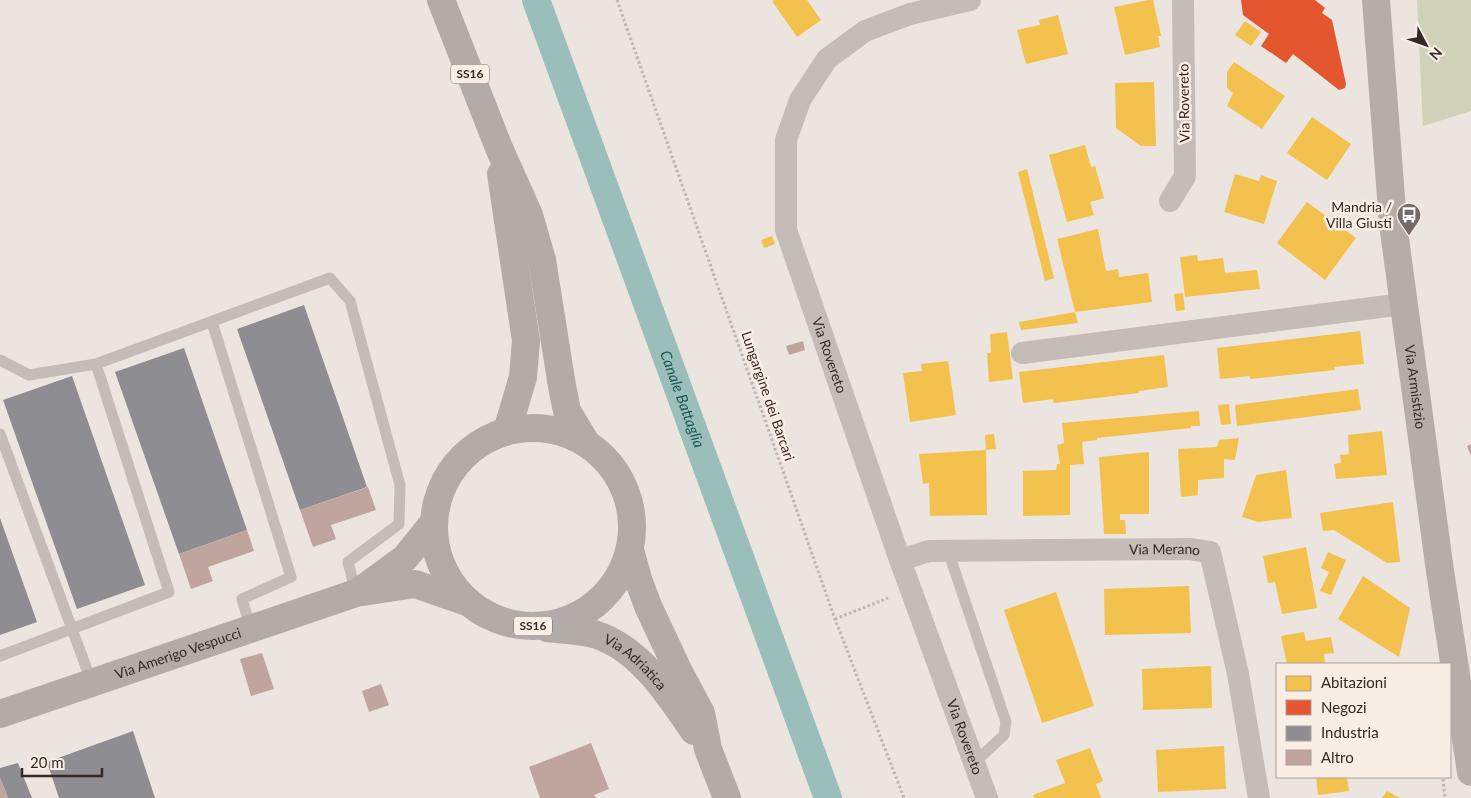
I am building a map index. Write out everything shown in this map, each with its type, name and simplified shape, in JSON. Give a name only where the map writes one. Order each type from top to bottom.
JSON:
[{"type":"main road","name":"SS16","points":[[441,0],[499,148],[529,214],[542,260],[562,386],[568,411],[585,441],[609,462],[626,488],[633,519],[630,550],[617,581],[594,606],[564,622],[531,626],[498,620],[469,603],[449,580],[437,552],[434,522],[440,492],[456,465],[478,444],[507,431],[534,427],[551,429],[585,441]]},
{"type":"main road","name":"SS16","points":[[499,148],[502,186],[520,292],[526,341],[523,378],[507,431]]},
{"type":"main road","name":"Via Amerigo Vespucci","points":[[356,594],[405,558],[434,522]]},
{"type":"main road","name":"Via Adriatica","points":[[630,550],[648,606],[678,670],[701,713],[708,749],[727,798]]},
{"type":"main road","name":"Via Amerigo Vespucci","points":[[0,714],[356,594],[415,584],[469,603]]},
{"type":"main road","name":"Via Adriatica","points":[[531,626],[595,634],[614,642],[654,677],[708,749]]},
{"type":"street","name":"Via Rovereto","points":[[970,0],[910,14],[865,31],[827,59],[800,100],[786,140],[786,230],[900,560],[988,798]]},
{"type":"street","name":"Via Rovereto","points":[[1170,201],[1185,176],[1183,0]]},
{"type":"street","name":"Via Armistizio","points":[[1376,0],[1393,224],[1440,571],[1465,695],[1471,772]]},
{"type":"street","points":[[1022,353],[1403,304]]},
{"type":"street","name":"Via Merano","points":[[900,560],[929,551],[1189,549],[1210,552],[1238,674],[1259,798]]},
{"type":"lane","points":[[0,360],[29,375],[96,364],[330,278],[350,301],[400,485],[399,524],[348,562],[356,594]]},
{"type":"lane","points":[[212,322],[291,577],[242,599],[251,629]]},
{"type":"lane","points":[[0,656],[169,592],[96,364]]},
{"type":"lane","points":[[0,434],[92,683]]},
{"type":"lane","points":[[948,551],[1006,722],[1004,735],[974,763]]},
{"type":"path","name":"Lungargine dei Barcari","points":[[617,0],[835,619],[904,798]]},
{"type":"path","points":[[835,619],[911,590]]},
{"type":"path","points":[[1442,778],[1445,798]]},
{"type":"green space","points":[[1417,0],[1471,0],[1471,111],[1423,126]]},
{"type":"building: Abitazioni","points":[[807,0],[821,20],[797,37],[772,1]]},
{"type":"building: Abitazioni","points":[[1153,0],[1161,36],[1158,36],[1160,47],[1125,55],[1114,7]]},
{"type":"building: Abitazioni","points":[[1058,15],[1068,54],[1026,64],[1017,30],[1040,25],[1039,20]]},
{"type":"building: Abitazioni","points":[[1245,21],[1261,32],[1251,46],[1235,35]]},
{"type":"building: Abitazioni","points":[[1234,62],[1285,96],[1262,129],[1227,106],[1233,93],[1227,88],[1227,72]]},
{"type":"building: Abitazioni","points":[[1154,82],[1156,146],[1141,146],[1116,128],[1115,83]]},
{"type":"building: Abitazioni","points":[[1312,117],[1351,144],[1327,180],[1287,153]]},
{"type":"building: Abitazioni","points":[[1085,145],[1091,167],[1095,166],[1104,198],[1090,202],[1094,215],[1067,222],[1049,155]]},
{"type":"building: Abitazioni","points":[[1027,169],[1054,278],[1045,281],[1018,172]]},
{"type":"building: Abitazioni","points":[[1235,174],[1259,181],[1261,175],[1277,181],[1264,224],[1224,212]]},
{"type":"building: Abitazioni","points":[[1307,202],[1356,238],[1325,280],[1277,243]]},
{"type":"building: Abitazioni","points":[[1098,229],[1106,271],[1118,269],[1119,277],[1148,273],[1152,302],[1075,312],[1057,239]]},
{"type":"building: Abitazioni","points":[[772,236],[775,244],[764,248],[761,240]]},
{"type":"building: Abitazioni","points":[[1197,255],[1198,261],[1223,258],[1225,273],[1257,270],[1260,289],[1185,297],[1180,257]]},
{"type":"building: Abitazioni","points":[[1183,293],[1185,310],[1176,311],[1174,294]]},
{"type":"building: Abitazioni","points":[[1075,312],[1078,323],[1021,330],[1019,322]]},
{"type":"building: Abitazioni","points":[[1360,331],[1364,364],[1334,367],[1335,370],[1250,379],[1250,376],[1220,379],[1217,348]]},
{"type":"building: Abitazioni","points":[[1007,332],[1013,379],[989,382],[987,353],[991,353],[990,334]]},
{"type":"building: Abitazioni","points":[[1164,355],[1168,387],[1139,391],[1139,393],[1054,403],[1053,399],[1023,403],[1019,372]]},
{"type":"building: Abitazioni","points":[[948,361],[956,415],[910,422],[903,373],[922,371],[921,364]]},
{"type":"building: Abitazioni","points":[[1358,389],[1361,410],[1237,426],[1235,405]]},
{"type":"building: Abitazioni","points":[[1229,404],[1231,424],[1221,425],[1218,405]]},
{"type":"building: Abitazioni","points":[[1199,411],[1200,426],[1097,438],[1097,440],[1082,442],[1084,464],[1070,465],[1070,515],[1023,516],[1023,471],[1056,470],[1057,464],[1060,464],[1057,445],[1064,443],[1062,423]]},
{"type":"building: Abitazioni","points":[[1382,431],[1387,475],[1336,479],[1334,464],[1341,463],[1340,455],[1349,454],[1348,435]]},
{"type":"building: Abitazioni","points":[[994,434],[996,449],[986,450],[985,435]]},
{"type":"building: Abitazioni","points":[[1239,438],[1235,460],[1224,459],[1224,478],[1198,480],[1198,495],[1181,497],[1178,449],[1217,447],[1219,440]]},
{"type":"building: Abitazioni","points":[[986,450],[987,515],[930,516],[929,483],[923,484],[919,454]]},
{"type":"building: Abitazioni","points":[[1149,452],[1149,514],[1120,514],[1120,520],[1125,520],[1126,534],[1104,534],[1099,457]]},
{"type":"building: Abitazioni","points":[[1286,470],[1292,518],[1258,522],[1242,517],[1256,475]]},
{"type":"building: Abitazioni","points":[[1393,502],[1400,562],[1387,563],[1334,530],[1323,531],[1320,513]]},
{"type":"building: Abitazioni","points":[[1306,547],[1317,608],[1282,614],[1275,582],[1268,583],[1263,556]]},
{"type":"building: Abitazioni","points":[[1328,552],[1346,560],[1331,595],[1320,591],[1329,572],[1321,568]]},
{"type":"building: Abitazioni","points":[[1363,576],[1410,608],[1399,657],[1338,619]]},
{"type":"building: Abitazioni","points":[[1189,586],[1191,633],[1105,635],[1104,589]]},
{"type":"building: Abitazioni","points":[[1056,592],[1094,706],[1042,723],[1004,610]]},
{"type":"building: Abitazioni","points":[[1304,632],[1306,641],[1331,637],[1334,653],[1324,654],[1325,663],[1287,663],[1281,636]]},
{"type":"building: Abitazioni","points":[[1211,666],[1212,708],[1143,710],[1142,669]]},
{"type":"building: Abitazioni","points":[[1224,746],[1226,789],[1158,792],[1156,750]]},
{"type":"building: Abitazioni","points":[[1090,748],[1103,781],[1096,784],[1101,798],[1034,798],[1033,795],[1065,783],[1056,760]]},
{"type":"building: Abitazioni","points":[[1316,778],[1347,778],[1349,791],[1318,795]]},
{"type":"building: Abitazioni","points":[[1387,791],[1400,798],[1382,798]]},
{"type":"building: Negozi","points":[[1241,0],[1315,0],[1325,8],[1322,13],[1332,20],[1346,84],[1345,88],[1339,90],[1293,54],[1286,63],[1261,46],[1269,34],[1243,15]]},
{"type":"building: Industria","points":[[304,305],[367,487],[300,510],[237,329]]},
{"type":"building: Industria","points":[[184,348],[247,530],[179,554],[115,372]]},
{"type":"building: Industria","points":[[72,376],[145,585],[77,609],[3,400]]},
{"type":"building: Industria","points":[[0,518],[37,622],[0,635]]},
{"type":"building: Industria","points":[[133,731],[155,798],[59,798],[47,762]]},
{"type":"building: Industria","points":[[18,763],[32,798],[8,798],[0,778],[0,768]]},
{"type":"building: Altro","points":[[803,341],[805,350],[789,355],[786,346]]},
{"type":"building: Altro","points":[[1471,444],[1471,456],[1467,446]]},
{"type":"building: Altro","points":[[368,487],[376,510],[331,525],[336,539],[313,547],[300,510]]},
{"type":"building: Altro","points":[[247,530],[254,551],[208,567],[213,581],[191,589],[179,554]]},
{"type":"building: Altro","points":[[262,653],[274,689],[251,696],[240,659]]},
{"type":"building: Altro","points":[[381,684],[389,705],[369,712],[362,691]]},
{"type":"building: Altro","points":[[591,743],[609,789],[594,795],[596,798],[540,798],[529,767]]},
{"type":"building: Altro","points":[[0,778],[8,798],[0,798]]},
{"type":"waterway","name":"Canale Battaglia","points":[[536,0],[828,798]]},
{"type":"place","name":"Mandria / Villa Giusti","points":[[1409,236]]}]
